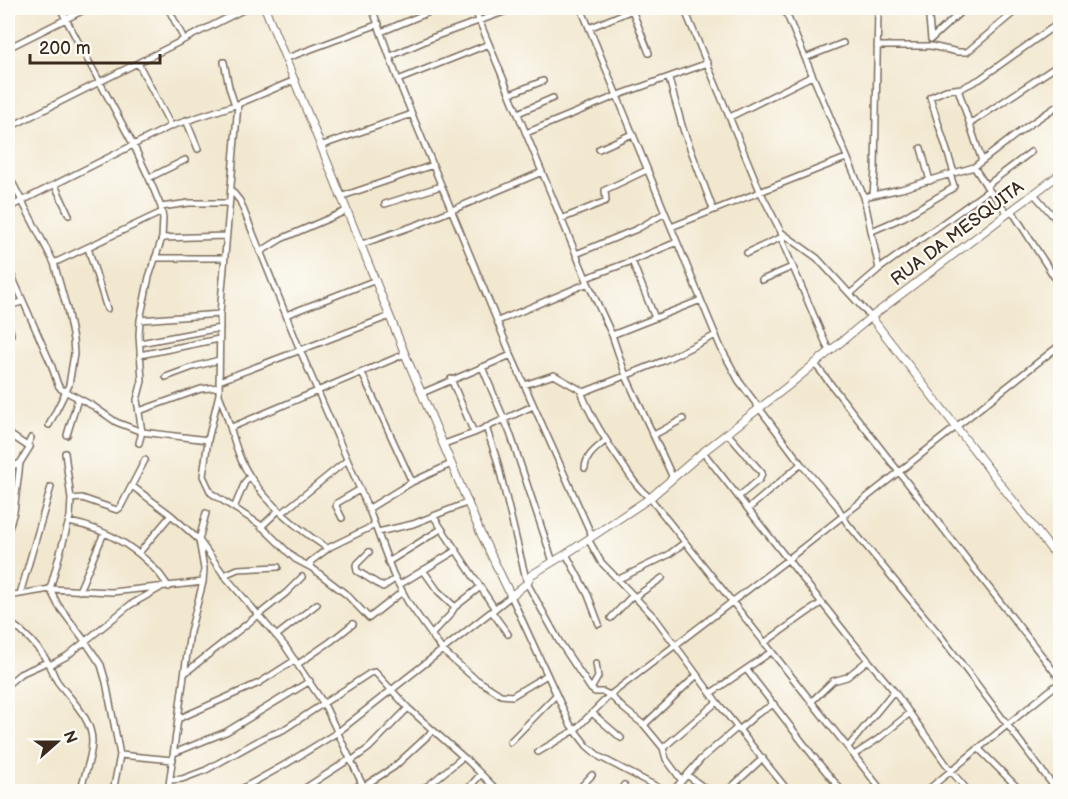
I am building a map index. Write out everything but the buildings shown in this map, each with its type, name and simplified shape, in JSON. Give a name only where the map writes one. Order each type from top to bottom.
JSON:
[{"type":"street","points":[[60,8],[133,144],[161,209],[164,227],[149,277],[141,320],[142,381],[137,399],[142,432],[139,443]]},
{"type":"street","points":[[8,37],[10,47],[88,8]]},
{"type":"street","points":[[168,8],[184,39]]},
{"type":"street","points":[[8,128],[247,8]]},
{"type":"street","points":[[265,8],[296,80],[340,197],[362,244],[405,354],[485,543],[570,724],[587,746],[600,757],[667,792]]},
{"type":"street","points":[[372,8],[398,81],[441,186],[601,562],[656,619],[717,702],[789,792]]},
{"type":"street","points":[[381,32],[439,8]]},
{"type":"street","points":[[474,8],[561,219],[612,335],[626,376],[674,478]]},
{"type":"street","points":[[391,56],[434,37],[514,8]]},
{"type":"street","points":[[580,8],[716,336],[739,381],[801,464],[939,634],[1058,792]]},
{"type":"street","points":[[684,8],[760,191],[782,235],[792,267],[829,351]]},
{"type":"street","points":[[784,8],[864,197],[879,269]]},
{"type":"street","points":[[873,195],[878,8]]},
{"type":"street","points":[[928,8],[931,46]]},
{"type":"street","points":[[931,39],[965,8]]},
{"type":"street","points":[[877,46],[931,46],[967,52],[1019,8]]},
{"type":"street","points":[[589,28],[635,9],[649,53]]},
{"type":"street","points":[[872,231],[904,217],[953,188],[952,174],[930,99],[933,94],[958,89],[980,79],[1060,22]]},
{"type":"street","points":[[287,58],[379,24]]},
{"type":"street","points":[[805,58],[843,43]]},
{"type":"street","points":[[398,81],[489,44]]},
{"type":"street","points":[[224,62],[229,87],[236,105],[232,191],[220,314],[219,394],[208,440],[203,476],[205,484],[211,493],[261,526],[295,559],[312,568],[347,596],[369,618],[402,592]]},
{"type":"street","points":[[138,63],[171,126]]},
{"type":"street","points":[[526,133],[616,96],[669,79],[708,63]]},
{"type":"street","points":[[971,123],[1060,64]]},
{"type":"street","points":[[730,117],[812,76]]},
{"type":"street","points":[[669,79],[683,129],[713,209]]},
{"type":"street","points":[[8,208],[171,126],[236,105],[296,80]]},
{"type":"street","points":[[510,94],[543,81]]},
{"type":"street","points":[[958,89],[982,161]]},
{"type":"street","points":[[518,113],[553,98]]},
{"type":"street","points":[[864,197],[930,181],[974,167],[1060,104]]},
{"type":"street","points":[[320,146],[412,114]]},
{"type":"street","points":[[186,120],[198,149]]},
{"type":"street","points":[[598,149],[632,134]]},
{"type":"street","points":[[921,148],[930,181]]},
{"type":"street","points":[[851,293],[1031,152]]},
{"type":"street","points":[[671,227],[846,158]]},
{"type":"street","points":[[149,178],[185,160]]},
{"type":"street","points":[[340,197],[433,165]]},
{"type":"street","points":[[974,167],[987,188],[1010,213],[1060,286]]},
{"type":"street","points":[[561,219],[604,202],[605,190],[647,170]]},
{"type":"street","points":[[362,244],[452,211],[542,172]]},
{"type":"street","points":[[8,174],[54,263],[73,340],[73,370],[65,393],[49,425]]},
{"type":"street","name":"RUA DA MESQUITA","points":[[511,596],[527,583],[531,575],[650,498],[703,452],[871,317],[1060,174]]},
{"type":"street","points":[[55,185],[69,215]]},
{"type":"street","points":[[385,204],[441,186]]},
{"type":"street","points":[[232,191],[240,201],[358,490],[378,532],[395,579],[416,616],[443,651],[473,677],[507,697],[547,675]]},
{"type":"street","points":[[1034,194],[1060,224]]},
{"type":"street","points":[[54,263],[88,248],[161,209],[197,202],[230,203]]},
{"type":"street","points":[[260,252],[281,239],[346,211]]},
{"type":"street","points":[[576,254],[637,229],[665,213]]},
{"type":"street","points":[[747,252],[782,235]]},
{"type":"street","points":[[782,235],[808,250],[851,293],[1060,561]]},
{"type":"street","points":[[162,238],[226,236]]},
{"type":"street","points":[[498,321],[677,242]]},
{"type":"street","points":[[88,248],[107,309]]},
{"type":"street","points":[[155,258],[224,258]]},
{"type":"street","points":[[632,261],[655,318]]},
{"type":"street","points":[[8,267],[51,364],[57,386],[65,393],[93,406],[116,422],[142,432],[208,440]]},
{"type":"street","points":[[762,280],[792,267]]},
{"type":"street","points":[[286,315],[376,280]]},
{"type":"street","points":[[612,335],[701,300]]},
{"type":"street","points":[[8,306],[22,302]]},
{"type":"street","points":[[141,320],[220,314]]},
{"type":"street","points":[[139,411],[219,384],[390,316]]},
{"type":"street","points":[[8,322],[11,333]]},
{"type":"street","points":[[140,344],[220,328]]},
{"type":"street","points":[[584,392],[663,361],[716,336]]},
{"type":"street","points":[[140,355],[219,339]]},
{"type":"street","points":[[538,752],[575,730],[610,695],[787,560],[1060,345]]},
{"type":"street","points":[[232,427],[405,354]]},
{"type":"street","points":[[422,393],[511,355]]},
{"type":"street","points":[[166,377],[219,360]]},
{"type":"street","points":[[815,364],[1060,680],[925,792]]},
{"type":"street","points":[[482,367],[505,419],[553,562]]},
{"type":"street","points":[[362,373],[412,482]]},
{"type":"street","points":[[524,385],[554,375],[584,392]]},
{"type":"street","points":[[451,379],[474,433]]},
{"type":"street","points":[[584,392],[582,394],[589,411],[605,441],[637,488],[650,498],[883,792]]},
{"type":"street","points":[[219,394],[232,427],[242,463],[250,476],[301,531],[327,548]]},
{"type":"street","points":[[67,435],[78,399]]},
{"type":"street","points":[[444,444],[534,406]]},
{"type":"street","points":[[654,435],[683,419]]},
{"type":"street","points":[[486,427],[497,460],[527,583],[559,641],[591,689],[610,695],[644,725],[663,748],[666,759],[682,781]]},
{"type":"street","points":[[8,433],[30,447],[20,463],[14,512],[8,531]]},
{"type":"street","points":[[728,433],[762,473],[760,479],[738,497]]},
{"type":"street","points":[[27,446],[31,438]]},
{"type":"street","points":[[585,468],[587,458],[605,441]]},
{"type":"street","points":[[703,452],[821,603],[894,691],[951,771],[969,792]]},
{"type":"street","points":[[65,453],[71,499],[69,522],[50,590],[58,605],[101,665],[120,755],[113,792]]},
{"type":"street","points":[[71,499],[82,498],[117,510],[145,460]]},
{"type":"street","points":[[261,526],[346,461]]},
{"type":"street","points":[[8,468],[20,463]]},
{"type":"street","points":[[368,508],[412,482],[452,464]]},
{"type":"street","points":[[748,509],[801,464]]},
{"type":"street","points":[[234,508],[250,476]]},
{"type":"street","points":[[132,486],[171,515],[199,540],[224,575],[276,636],[310,681],[324,704],[364,787]]},
{"type":"street","points":[[20,594],[51,487]]},
{"type":"street","points":[[342,518],[336,506],[337,503],[358,490]]},
{"type":"street","points":[[378,532],[393,530],[434,517],[469,502]]},
{"type":"street","points":[[168,792],[190,632],[203,582],[204,569],[199,540],[206,513]]},
{"type":"street","points":[[139,553],[171,515]]},
{"type":"street","points":[[434,517],[508,634]]},
{"type":"street","points":[[69,522],[86,525],[139,553],[162,576],[168,586]]},
{"type":"street","points":[[312,568],[310,562],[327,548],[375,525]]},
{"type":"street","points":[[388,562],[441,529]]},
{"type":"street","points":[[79,591],[104,533]]},
{"type":"street","points":[[619,579],[668,555],[684,543]]},
{"type":"street","points":[[399,585],[455,551]]},
{"type":"street","points":[[369,552],[356,565],[357,571],[383,587],[395,579]]},
{"type":"street","points":[[566,554],[588,595],[599,624]]},
{"type":"street","points":[[224,575],[238,569],[278,567]]},
{"type":"street","points":[[423,570],[438,591],[455,607]]},
{"type":"street","points":[[185,674],[302,577]]},
{"type":"street","points":[[611,618],[634,596],[663,578]]},
{"type":"street","points":[[8,596],[50,590],[112,592],[203,582]]},
{"type":"street","points":[[8,684],[20,674],[67,656],[130,604],[161,587]]},
{"type":"street","points":[[431,635],[455,607],[479,588]]},
{"type":"street","points":[[236,792],[338,732],[511,596]]},
{"type":"street","points":[[764,643],[821,603]]},
{"type":"street","points":[[276,636],[317,604]]},
{"type":"street","points":[[8,621],[20,628],[48,663],[56,680],[86,720],[92,740],[89,762],[80,792]]},
{"type":"street","points":[[178,719],[259,683],[330,642],[353,624]]},
{"type":"street","points":[[711,693],[771,652]]},
{"type":"street","points":[[811,702],[833,681],[847,677],[868,660]]},
{"type":"street","points":[[591,689],[597,677],[596,663]]},
{"type":"street","points":[[746,669],[843,792]]},
{"type":"street","points":[[170,780],[182,779],[206,771],[265,737],[283,730],[375,672],[391,692],[499,792]]},
{"type":"street","points":[[644,725],[697,675]]},
{"type":"street","points":[[174,753],[226,732],[310,681]]},
{"type":"street","points":[[848,747],[894,691]]},
{"type":"street","points":[[510,742],[556,695]]},
{"type":"street","points":[[663,748],[717,702]]},
{"type":"street","points":[[672,792],[716,745],[774,704]]},
{"type":"street","points":[[298,792],[369,747],[408,708]]},
{"type":"street","points":[[592,713],[621,738]]},
{"type":"street","points":[[854,755],[910,713]]},
{"type":"street","points":[[348,792],[364,787],[394,767],[433,730]]},
{"type":"street","points":[[978,748],[1022,792]]},
{"type":"street","points":[[120,755],[173,760]]},
{"type":"street","points":[[414,792],[429,785],[463,757]]},
{"type":"street","points":[[726,792],[763,759]]},
{"type":"street","points":[[465,792],[481,774]]},
{"type":"street","points":[[576,792],[592,775]]},
{"type":"street","points":[[687,776],[710,792]]},
{"type":"street","points":[[619,792],[624,785]]}]
